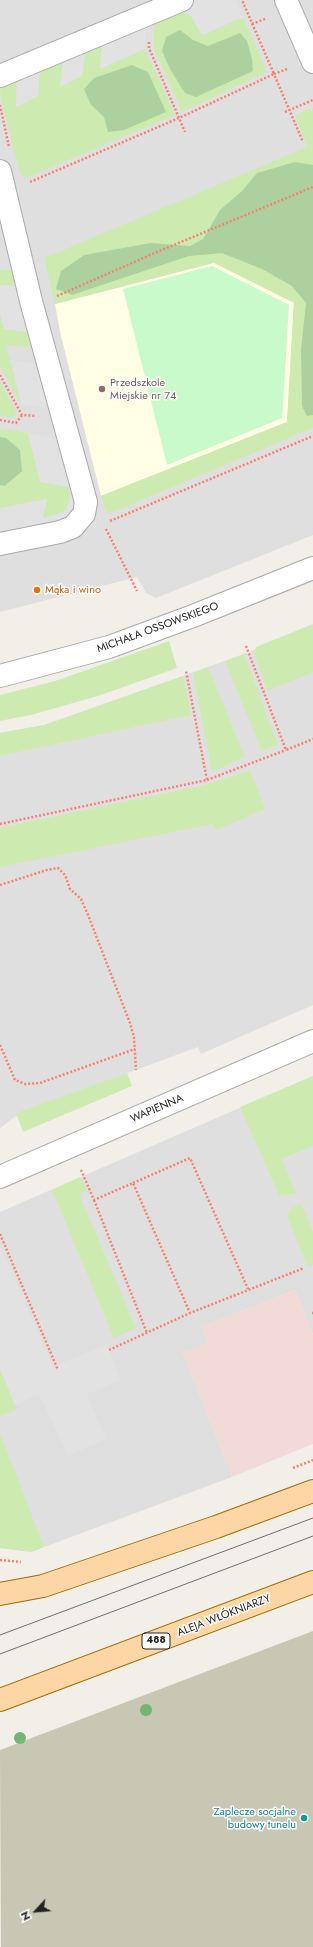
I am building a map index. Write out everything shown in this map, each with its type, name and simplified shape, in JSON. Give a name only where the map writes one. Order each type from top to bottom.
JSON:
[{"type":"main road","points":[[0,1594],[43,1586],[216,1527],[313,1491]]},
{"type":"main road","name":"ALEJA WŁÓKNIARZY","points":[[0,1700],[313,1582]]},
{"type":"street","points":[[0,76],[182,0]]},
{"type":"street","points":[[286,0],[312,60]]},
{"type":"street","points":[[0,170],[31,301],[86,502],[84,514],[73,527],[60,532],[0,544]]},
{"type":"street","name":"MICHAŁA OSSOWSKIEGO","points":[[0,676],[109,647],[193,616],[313,568]]},
{"type":"street","name":"WAPIENNA","points":[[0,1177],[313,1041]]},
{"type":"path","points":[[242,0],[302,142]]},
{"type":"path","points":[[149,14],[149,48],[185,132]]},
{"type":"path","points":[[26,184],[179,118],[274,74],[312,60]]},
{"type":"path","points":[[285,112],[313,100]]},
{"type":"path","points":[[31,301],[48,300],[157,252],[313,187]]},
{"type":"path","points":[[0,420],[16,423],[22,415]]},
{"type":"path","points":[[109,522],[313,436]]},
{"type":"path","points":[[103,524],[137,591]]},
{"type":"path","points":[[246,646],[286,750]]},
{"type":"path","points":[[186,671],[207,780]]},
{"type":"path","points":[[0,824],[207,780],[313,739]]},
{"type":"path","points":[[0,885],[58,868],[65,875],[70,889],[81,898],[130,1023],[135,1049],[136,1070]]},
{"type":"path","points":[[0,1045],[15,1080],[25,1084],[40,1083],[135,1049]]},
{"type":"path","points":[[94,1200],[190,1158],[248,1289]]},
{"type":"path","points":[[81,1170],[147,1332]]},
{"type":"path","points":[[133,1183],[190,1313]]},
{"type":"path","points":[[0,1234],[58,1370]]},
{"type":"path","points":[[109,1350],[190,1313],[304,1268]]},
{"type":"path","points":[[289,1470],[313,1460]]},
{"type":"shaded area","points":[[0,0],[313,0],[313,535],[156,598],[146,593],[137,577],[0,612]]},
{"type":"shaded area","points":[[165,0],[236,0],[243,17],[202,35],[191,16],[179,10],[145,25],[145,49],[100,69],[102,43],[86,49],[82,76],[60,87],[63,60],[40,70],[38,96],[16,107],[17,79]]},
{"type":"shaded area","points":[[0,170],[9,171],[97,527],[1,551],[0,508],[47,499],[43,518],[61,513],[66,509],[70,500],[70,490],[69,487],[40,482],[28,433],[58,439],[53,409],[21,404],[11,360],[39,364],[33,333],[4,329],[0,314],[0,285],[20,286],[5,231],[0,230]]},
{"type":"shaded area","points":[[214,262],[294,302],[287,422],[101,496],[61,336],[55,304]]},
{"type":"shaded area","points":[[313,626],[313,1005],[201,1054],[198,1047],[20,1113],[0,1128],[0,733],[44,725],[65,718],[244,654]]},
{"type":"shaded area","points":[[313,1076],[313,1335],[295,1290],[201,1327],[208,1343],[183,1353],[232,1477],[31,1552],[0,1548],[0,1212]]},
{"type":"shaded area","points":[[0,1244],[53,1367],[107,1344],[121,1380],[87,1394],[106,1439],[68,1456],[39,1394],[15,1405],[0,1369]]},
{"type":"shaded area","points":[[295,1290],[313,1335],[313,1444],[232,1477],[183,1353],[207,1343],[201,1327]]},
{"type":"shaded area","points":[[313,1631],[313,1947],[1,1947],[0,1750]]},
{"type":"green space","points":[[179,10],[191,16],[202,35],[243,17],[267,72],[182,112],[154,49],[154,21]]},
{"type":"green space","points":[[180,30],[193,40],[208,46],[240,33],[247,41],[252,59],[253,71],[196,97],[185,93],[170,69],[162,51],[166,37]]},
{"type":"green space","points":[[103,42],[100,69],[145,49],[175,115],[28,177],[24,177],[20,173],[1,100],[0,85],[17,79],[16,106],[38,96],[40,70]]},
{"type":"green space","points":[[132,65],[148,72],[166,112],[124,130],[108,132],[104,117],[91,105],[84,89],[94,78]]},
{"type":"green space","points":[[313,108],[313,428],[111,513],[106,512],[101,496],[287,422],[294,303],[214,263],[55,304],[44,258],[307,147],[295,115]]},
{"type":"green space","points":[[295,162],[313,165],[313,415],[307,416],[302,406],[301,350],[306,303],[292,286],[262,269],[222,253],[189,256],[72,295],[56,289],[61,271],[84,255],[151,243],[190,246],[203,239],[220,210],[242,191],[257,173]]},
{"type":"green space","points":[[212,266],[289,305],[282,418],[167,465],[123,289]]},
{"type":"green space","points":[[0,270],[16,270],[20,286],[0,285]]},
{"type":"green space","points":[[0,314],[4,329],[33,333],[36,348],[6,345],[21,404],[0,366]]},
{"type":"green space","points":[[0,381],[17,412],[12,418],[0,415]]},
{"type":"green space","points":[[0,428],[28,433],[40,482],[69,487],[70,500],[66,509],[61,513],[42,518],[47,499],[0,508]]},
{"type":"green space","points":[[0,437],[6,438],[20,450],[22,471],[5,486],[0,485]]},
{"type":"green space","points":[[313,624],[313,672],[268,691],[254,654],[256,647]]},
{"type":"green space","points":[[169,641],[177,668],[98,696],[31,715],[0,721],[0,695],[55,681]]},
{"type":"green space","points":[[244,654],[278,745],[262,751],[225,661]]},
{"type":"green space","points":[[208,667],[245,757],[212,772],[193,673]]},
{"type":"green space","points":[[183,676],[191,715],[0,756],[0,733],[44,725]]},
{"type":"green space","points":[[250,770],[265,809],[216,830],[213,824],[0,867],[0,828],[209,784]]},
{"type":"green space","points":[[127,1073],[132,1086],[23,1132],[16,1113]]},
{"type":"green space","points":[[313,1076],[313,1146],[282,1159],[296,1193],[281,1196],[278,1193],[240,1107]]},
{"type":"green space","points":[[80,1177],[87,1190],[79,1194],[136,1328],[114,1338],[52,1190]]},
{"type":"green space","points":[[301,1203],[313,1232],[313,1265],[311,1266],[307,1264],[288,1219],[289,1210]]},
{"type":"green space","points":[[0,1369],[18,1409],[0,1416]]},
{"type":"green space","points":[[0,1433],[44,1547],[31,1552],[0,1548]]},
{"type":"tram line","points":[[0,1635],[313,1518]]},
{"type":"tram line","points":[[0,1654],[313,1536]]},
{"type":"place","name":"Przedszkole Miejskie nr 74","points":[[102,389]]},
{"type":"place","name":"Mąka i wino","points":[[37,590]]},
{"type":"place","name":"Zaplecze socjalne budowy tunelu","points":[[304,1818]]}]
